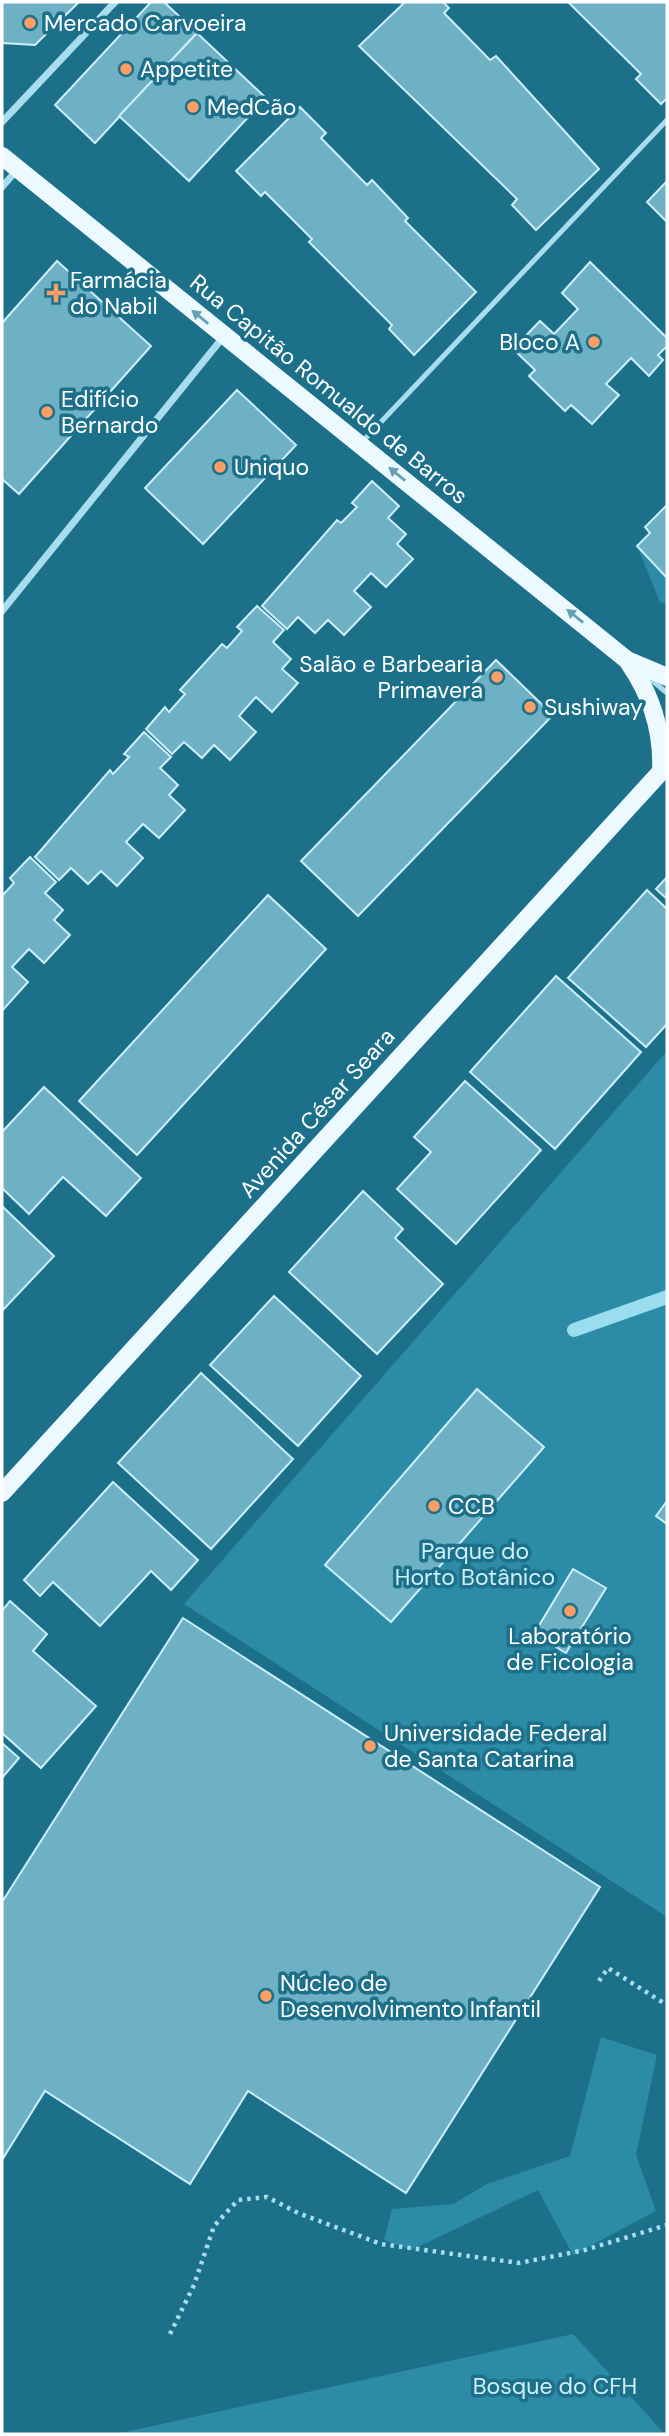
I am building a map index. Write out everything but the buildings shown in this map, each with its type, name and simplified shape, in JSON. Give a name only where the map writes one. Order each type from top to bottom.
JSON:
[{"type":"main road","name":"Rua Capitão Romualdo de Barros","points":[[2,156],[627,660],[667,677]]},
{"type":"main road","name":"Rua Capitão Romualdo de Barros","points":[[627,660],[645,689],[657,721],[665,770]]},
{"type":"main road","name":"Avenida César Seara","points":[[2,1493],[665,770]]},
{"type":"street","points":[[2,121],[115,2]]},
{"type":"street","points":[[2,187],[17,170]]},
{"type":"street","points":[[2,611],[224,336]]},
{"type":"lane","points":[[360,445],[667,120]]},
{"type":"lane","points":[[627,660],[667,693]]},
{"type":"path","points":[[598,1981],[608,1968],[667,2005]]},
{"type":"path","points":[[170,2334],[194,2286],[214,2226],[238,2200],[267,2197],[298,2213],[381,2244],[519,2263],[585,2250],[667,2225]]},
{"type":"green space","points":[[637,546],[667,578],[667,604],[660,602]]},
{"type":"green space","name":"Parque do Horto Botânico","points":[[667,1051],[667,1917],[184,1604]]},
{"type":"green space","points":[[601,2037],[657,2055],[636,2155],[656,2211],[573,2255],[538,2190],[411,2250],[384,2240],[392,2209],[453,2204],[487,2184],[570,2156]]},
{"type":"green space","name":"Bosque do CFH","points":[[573,2334],[665,2434],[116,2434]]},
{"type":"waterway","points":[[574,1330],[667,1297]]},
{"type":"place","name":"Mercado Carvoeira","points":[[30,23]]},
{"type":"place","name":"Appetite","points":[[126,69]]},
{"type":"place","name":"MedCão","points":[[193,107]]},
{"type":"place","name":"Farmácia do Nabil","points":[[56,293]]},
{"type":"place","name":"Bloco A","points":[[594,342]]},
{"type":"place","name":"Edifício Bernardo","points":[[47,412]]},
{"type":"place","name":"Uniquo","points":[[220,467]]},
{"type":"place","name":"Salão e Barbearia Primavera","points":[[497,677]]},
{"type":"place","name":"Sushiway","points":[[530,707]]},
{"type":"place","name":"CCB","points":[[434,1506]]},
{"type":"place","name":"Laboratório de Ficologia","points":[[570,1611]]},
{"type":"place","name":"Universidade Federal de Santa Catarina","points":[[370,1746]]},
{"type":"place","name":"Núcleo de Desenvolvimento Infantil","points":[[266,1996]]}]
